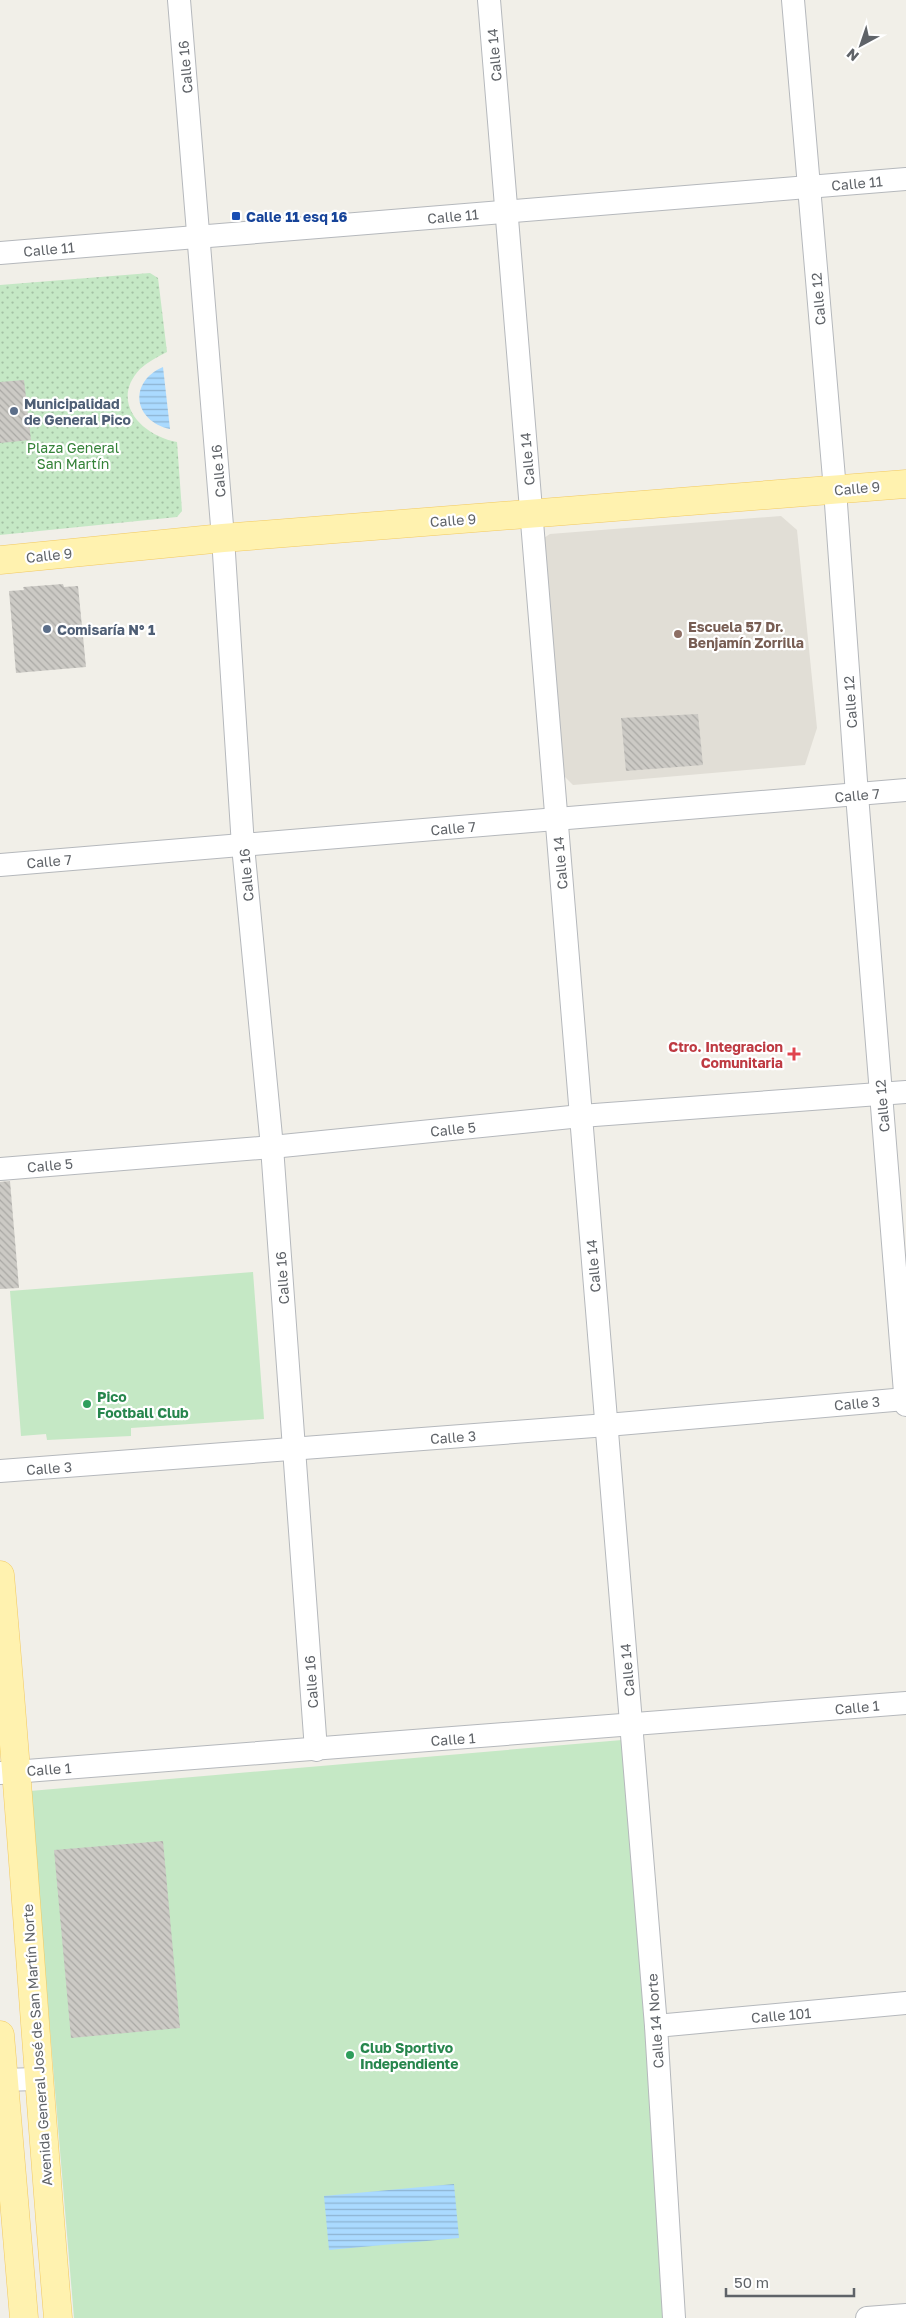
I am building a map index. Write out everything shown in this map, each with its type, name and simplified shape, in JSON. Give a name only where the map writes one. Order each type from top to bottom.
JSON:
[{"type":"main road","name":"Calle 9","points":[[0,560],[224,538],[906,484]]},
{"type":"main road","name":"Avenida General José de San Martín Norte","points":[[0,1575],[9,1772],[58,2318]]},
{"type":"main road","points":[[0,2035],[2,2080],[24,2318]]},
{"type":"street","name":"Calle 16","points":[[179,0],[224,538],[244,846],[272,1147],[316,1750]]},
{"type":"street","name":"Calle 14","points":[[489,0],[631,1725]]},
{"type":"street","name":"Calle 12","points":[[793,0],[835,490],[857,794],[906,1405]]},
{"type":"street","name":"Calle 11","points":[[0,253],[906,178]]},
{"type":"street","name":"Calle 7","points":[[0,865],[906,790]]},
{"type":"street","name":"Calle 5","points":[[0,1169],[272,1147],[581,1116],[906,1092]]},
{"type":"street","name":"Calle 3","points":[[0,1471],[606,1426],[906,1399]]},
{"type":"street","name":"Calle 1","points":[[9,1772],[316,1750],[906,1703]]},
{"type":"street","name":"Calle 14 Norte","points":[[631,1725],[656,2026],[674,2318]]},
{"type":"street","name":"Calle 101","points":[[656,2026],[906,2003]]},
{"type":"street","points":[[2,2080],[38,2079]]},
{"type":"street","points":[[867,2318],[906,2315]]},
{"type":"shaded area","name":"Escuela 57 Dr. Benjamín Zorrilla","points":[[781,516],[797,530],[817,728],[805,765],[573,785],[562,774],[539,541],[550,534]]},
{"type":"green space","name":"Plaza General San Martín","points":[[150,273],[158,278],[167,352],[140,369],[131,381],[128,393],[129,405],[134,416],[152,433],[177,442],[182,511],[177,517],[0,535],[0,285]]},
{"type":"green space","points":[[253,1272],[264,1419],[131,1428],[131,1436],[47,1440],[46,1434],[21,1436],[10,1291]]},
{"type":"green space","name":"Club Sportivo Independiente","points":[[622,1740],[671,2318],[74,2318],[30,1791]]},
{"type":"water","points":[[163,367],[170,429],[158,425],[148,418],[142,410],[140,401],[140,391],[144,382]]},
{"type":"water","points":[[454,2184],[459,2238],[329,2250],[324,2196]]},
{"type":"building","name":"Municipalidad de General Pico","points":[[24,380],[31,440],[0,443],[0,382]]},
{"type":"building","points":[[63,584],[64,587],[78,586],[86,667],[16,673],[9,591],[24,590],[23,587]]},
{"type":"building","points":[[698,714],[703,765],[626,771],[621,718]]},
{"type":"building","points":[[10,1181],[19,1288],[0,1289],[0,1182]]},
{"type":"building","points":[[163,1841],[180,2028],[71,2038],[54,1850]]},
{"type":"place","name":"Calle 11 esq 16","points":[[236,216]]},
{"type":"place","name":"Municipalidad de General Pico","points":[[14,411]]},
{"type":"place","name":"Comisaría N° 1","points":[[47,629]]},
{"type":"place","name":"Escuela 57 Dr. Benjamín Zorrilla","points":[[678,634]]},
{"type":"place","name":"Ctro. Integracion Comunitaria","points":[[794,1054]]},
{"type":"place","name":"Pico Football Club","points":[[87,1404]]},
{"type":"place","name":"Club Sportivo Independiente","points":[[350,2055]]}]
